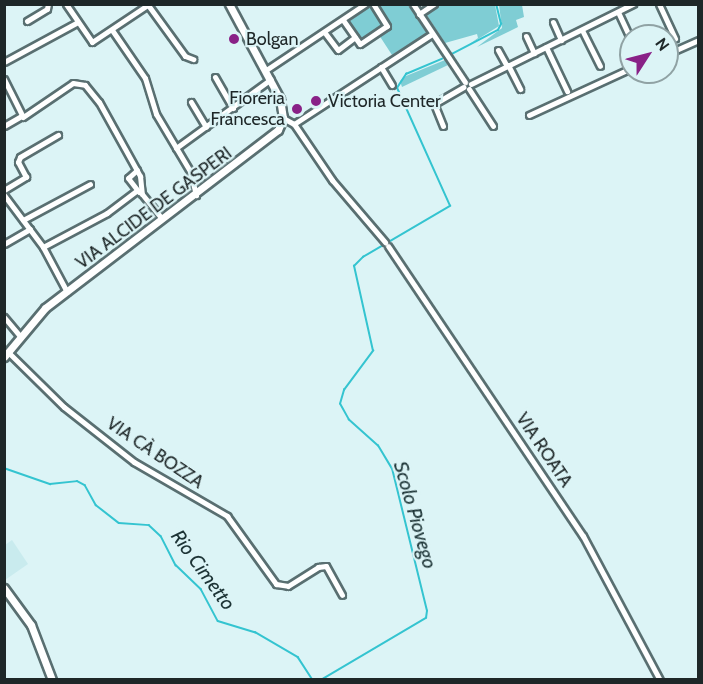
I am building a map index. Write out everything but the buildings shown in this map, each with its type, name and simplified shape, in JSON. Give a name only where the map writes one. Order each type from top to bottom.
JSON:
[{"type":"street","points":[[27,21],[47,9],[48,4]]},
{"type":"street","points":[[66,4],[92,42],[148,5],[185,56],[193,59]]},
{"type":"street","points":[[229,4],[271,79],[283,118]]},
{"type":"street","points":[[266,70],[325,33],[365,4]]},
{"type":"street","points":[[343,20],[360,44],[387,26],[373,4]]},
{"type":"street","points":[[413,4],[493,126]]},
{"type":"street","points":[[419,14],[434,4]]},
{"type":"street","points":[[444,126],[434,104],[467,85],[633,4]]},
{"type":"street","points":[[659,4],[668,24]]},
{"type":"street","points":[[618,12],[624,24]]},
{"type":"street","points":[[4,62],[78,22]]},
{"type":"street","points":[[553,22],[561,40]]},
{"type":"street","points":[[112,30],[145,78],[156,114],[191,174],[196,195]]},
{"type":"street","points":[[582,30],[600,66]]},
{"type":"street","points":[[325,33],[338,50],[355,37]]},
{"type":"street","points":[[294,124],[432,34]]},
{"type":"street","points":[[526,36],[534,53]]},
{"type":"street","points":[[679,49],[699,40]]},
{"type":"street","points":[[546,47],[567,91]]},
{"type":"street","points":[[498,50],[520,89]]},
{"type":"street","points":[[381,67],[392,85]]},
{"type":"street","points":[[529,115],[619,74]]},
{"type":"street","points":[[215,77],[233,108]]},
{"type":"street","points":[[4,79],[21,116]]},
{"type":"street","points":[[176,148],[271,79]]},
{"type":"street","points":[[4,126],[73,83],[82,82],[99,102],[137,170],[139,191]]},
{"type":"street","points":[[191,102],[206,127]]},
{"type":"street","name":"VIA ROATA","points":[[283,118],[294,124],[332,180],[386,244],[583,536],[660,680]]},
{"type":"street","name":"VIA ALCIDE DE GASPERI","points":[[6,355],[19,335],[67,292],[270,139],[283,118]]},
{"type":"street","points":[[58,135],[20,157],[18,162],[26,177],[4,193],[43,247],[67,292]]},
{"type":"street","points":[[137,170],[128,178],[162,219]]},
{"type":"street","points":[[23,220],[90,184]]},
{"type":"street","points":[[43,247],[107,213],[139,191]]},
{"type":"street","points":[[4,244],[30,229]]},
{"type":"street","points":[[4,317],[19,335]]},
{"type":"street","name":"VIA CÀ BOZZA","points":[[6,355],[64,407],[134,462],[227,516],[276,584],[288,586],[326,566],[342,595]]},
{"type":"street","points":[[4,588],[31,625],[52,680]]},
{"type":"shaded area","points":[[374,5],[408,5],[427,33],[392,55],[379,35],[390,27]]},
{"type":"shaded area","points":[[441,5],[495,5],[499,26],[467,46],[478,38],[477,34],[445,43],[426,14]]},
{"type":"shaded area","points":[[499,5],[522,5],[524,17],[516,20],[518,27],[477,47],[502,28]]},
{"type":"shaded area","points":[[371,6],[384,23],[361,40],[348,22]]},
{"type":"shaded area","points":[[445,60],[448,65],[402,87],[400,81],[406,76]]},
{"type":"shaded area","points":[[12,540],[28,564],[5,580],[5,545]]},
{"type":"waterway","name":"Scolo Piovego","points":[[452,54],[498,30],[501,24],[496,4]]},
{"type":"waterway","name":"Scolo Piovego","points":[[321,680],[426,618],[427,611],[392,469],[378,446],[349,420],[340,404],[344,390],[373,351],[354,266],[363,257],[450,206],[397,88],[406,74],[442,59]]},
{"type":"waterway","name":"Rio Cimetto","points":[[4,468],[50,484],[77,481],[85,485],[96,505],[119,523],[149,525],[161,536],[176,565],[201,589],[218,621],[255,632],[298,657],[313,680]]},
{"type":"place","name":"Bolgan","points":[[234,39]]},
{"type":"place","name":"Victoria Center","points":[[316,101]]},
{"type":"place","name":"Fioreria Francesca","points":[[297,109]]}]
